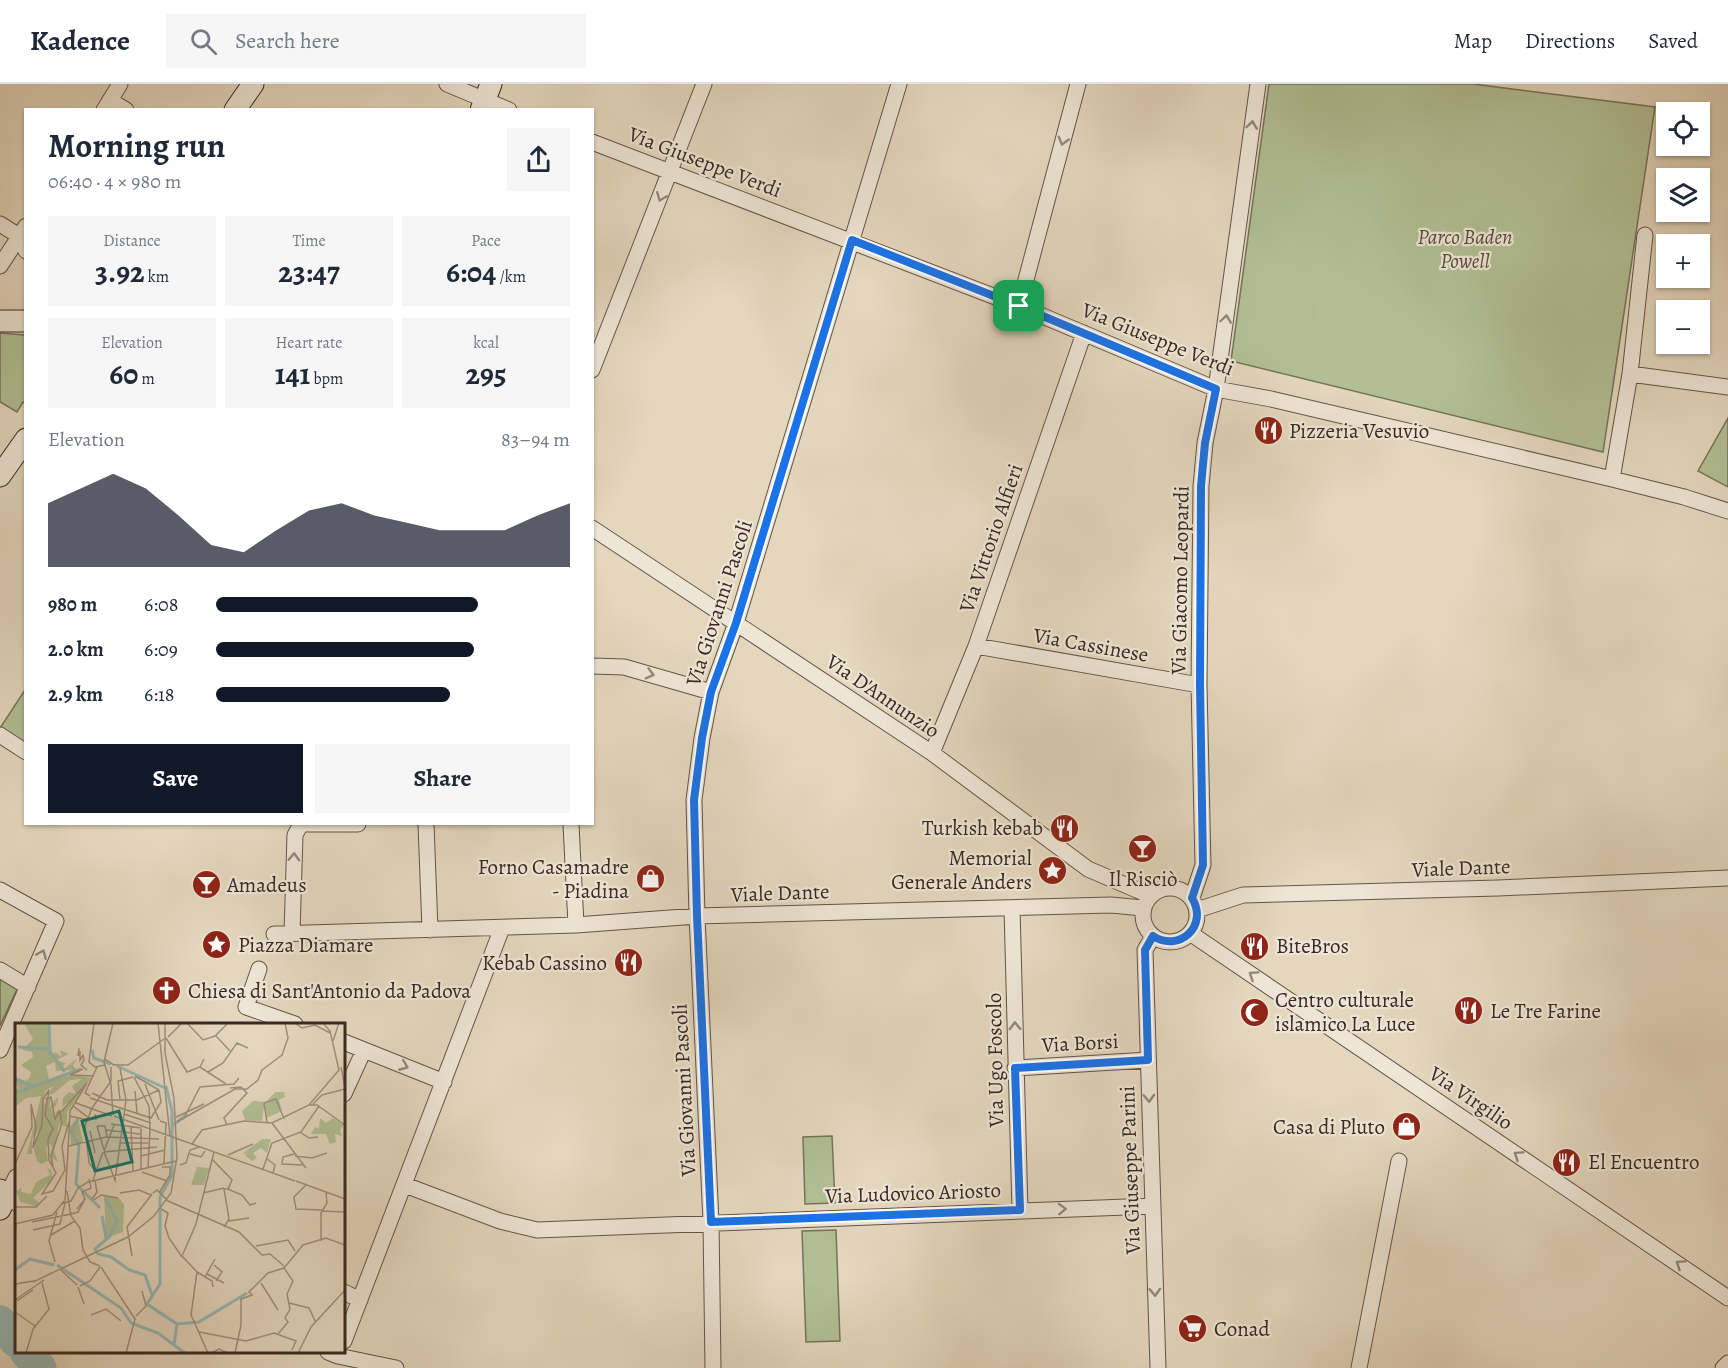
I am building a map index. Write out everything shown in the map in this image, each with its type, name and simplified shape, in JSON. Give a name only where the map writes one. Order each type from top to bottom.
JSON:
[{"type":"main road","points":[[236,108],[253,84]]},
{"type":"main road","points":[[0,321],[24,321]]},
{"type":"main road","points":[[0,476],[24,442]]},
{"type":"street","points":[[107,105],[120,84]]},
{"type":"street","points":[[447,84],[486,98],[505,108]]},
{"type":"street","points":[[594,365],[704,84]]},
{"type":"street","name":"Via Giovanni Pascoli","points":[[713,1368],[711,1222],[694,800],[702,738],[711,692],[736,623],[899,84]]},
{"type":"street","points":[[1019,306],[1078,84]]},
{"type":"street","name":"Via Giacomo Leopardi","points":[[1195,904],[1203,865],[1200,685],[1201,486],[1205,443],[1216,389],[1258,84]]},
{"type":"street","name":"Via Giuseppe Verdi","points":[[594,143],[1019,306],[1216,389],[1283,402],[1612,479],[1728,511]]},
{"type":"street","points":[[0,224],[22,231],[0,266]]},
{"type":"street","points":[[1612,479],[1630,374],[1646,235]]},
{"type":"street","name":"Via Vittorio Alfieri","points":[[932,753],[976,646],[1084,333]]},
{"type":"street","points":[[1630,374],[1728,387]]},
{"type":"street","name":"Via D'Annunzio","points":[[594,529],[932,753],[1088,868],[1147,902]]},
{"type":"street","name":"Via Cassinese","points":[[976,646],[1200,685]]},
{"type":"street","points":[[594,666],[624,667],[711,692]]},
{"type":"street","points":[[0,735],[24,751]]},
{"type":"street","points":[[292,933],[295,835],[300,825]]},
{"type":"street","points":[[426,825],[430,930]]},
{"type":"street","points":[[571,825],[576,925]]},
{"type":"street","name":"Viale Dante","points":[[1195,904],[1243,895],[1498,888],[1728,878]]},
{"type":"street","points":[[1162,888],[1182,890],[1195,904],[1196,922],[1190,933],[1179,941],[1159,940],[1153,936],[1144,923],[1147,902],[1162,888]]},
{"type":"street","points":[[0,1050],[56,921],[4,892]]},
{"type":"street","name":"Viale Dante","points":[[274,933],[576,925],[697,916],[1111,905],[1147,902]]},
{"type":"street","name":"Via Ugo Foscolo","points":[[1012,908],[1020,1210]]},
{"type":"street","points":[[345,1334],[405,1185],[502,927]]},
{"type":"street","name":"Via Virgilio","points":[[1190,933],[1728,1298]]},
{"type":"street","name":"Via Giuseppe Parini","points":[[1153,936],[1145,950],[1158,1368]]},
{"type":"street","points":[[259,969],[246,1007],[292,1023]]},
{"type":"street","points":[[0,970],[28,987]]},
{"type":"street","points":[[345,1042],[444,1082]]},
{"type":"street","points":[[345,1092],[364,1050]]},
{"type":"street","name":"Via Borsi","points":[[1015,1068],[1148,1060]]},
{"type":"street","points":[[0,1137],[15,1141]]},
{"type":"street","points":[[1359,1368],[1399,1161]]},
{"type":"street","name":"Via Ludovico Ariosto","points":[[405,1185],[500,1221],[537,1230],[1152,1206]]},
{"type":"street","points":[[345,1292],[360,1300]]},
{"type":"street","points":[[336,1354],[396,1368]]},
{"type":"street","points":[[1723,1368],[1728,1363]]},
{"type":"green space","name":"Parco Baden Powell","points":[[1269,84],[1473,84],[1655,107],[1603,452],[1231,361]]},
{"type":"green space","points":[[0,333],[24,335],[24,402],[17,412],[0,402]]},
{"type":"green space","points":[[1728,418],[1728,487],[1698,471]]},
{"type":"green space","points":[[24,692],[24,748],[0,728]]},
{"type":"green space","points":[[0,977],[19,985],[0,1026]]},
{"type":"green space","points":[[832,1136],[835,1203],[805,1204],[803,1137]]},
{"type":"green space","points":[[836,1230],[840,1341],[806,1342],[802,1231]]},
{"type":"waterway","points":[[0,1322],[15,1340]]},
{"type":"waterway","points":[[27,1353],[40,1368]]},
{"type":"place","name":"Pizzeria Vesuvio","points":[[1268,431]]},
{"type":"place","name":"Turkish kebab","points":[[1064,828]]},
{"type":"place","name":"Il Risciò","points":[[1143,848]]},
{"type":"place","name":"Memorial Generale Anders","points":[[1053,870]]},
{"type":"place","name":"Forno Casamadre - Piadina","points":[[650,879]]},
{"type":"place","name":"Amadeus","points":[[206,885]]},
{"type":"place","name":"Piazza Diamare","points":[[217,945]]},
{"type":"place","name":"BiteBros","points":[[1255,946]]},
{"type":"place","name":"Kebab Cassino","points":[[628,963]]},
{"type":"place","name":"Chiesa di Sant'Antonio da Padova","points":[[167,991]]},
{"type":"place","name":"Le Tre Farine","points":[[1469,1011]]},
{"type":"place","name":"Centro culturale islamico La Luce","points":[[1254,1012]]},
{"type":"place","name":"Casa di Pluto","points":[[1406,1127]]},
{"type":"place","name":"El Encuentro","points":[[1567,1162]]},
{"type":"place","name":"Conad","points":[[1193,1329]]},
{"type":"route","points":[[852,240],[1019,306],[1216,389],[1205,443],[1201,486],[1200,685],[1203,865],[1192,898],[1198,916],[1194,928],[1179,941],[1165,942],[1153,936],[1145,950],[1148,1060],[1015,1068],[1020,1210],[711,1222],[694,800],[702,738],[711,692],[736,623],[852,240]]}]
